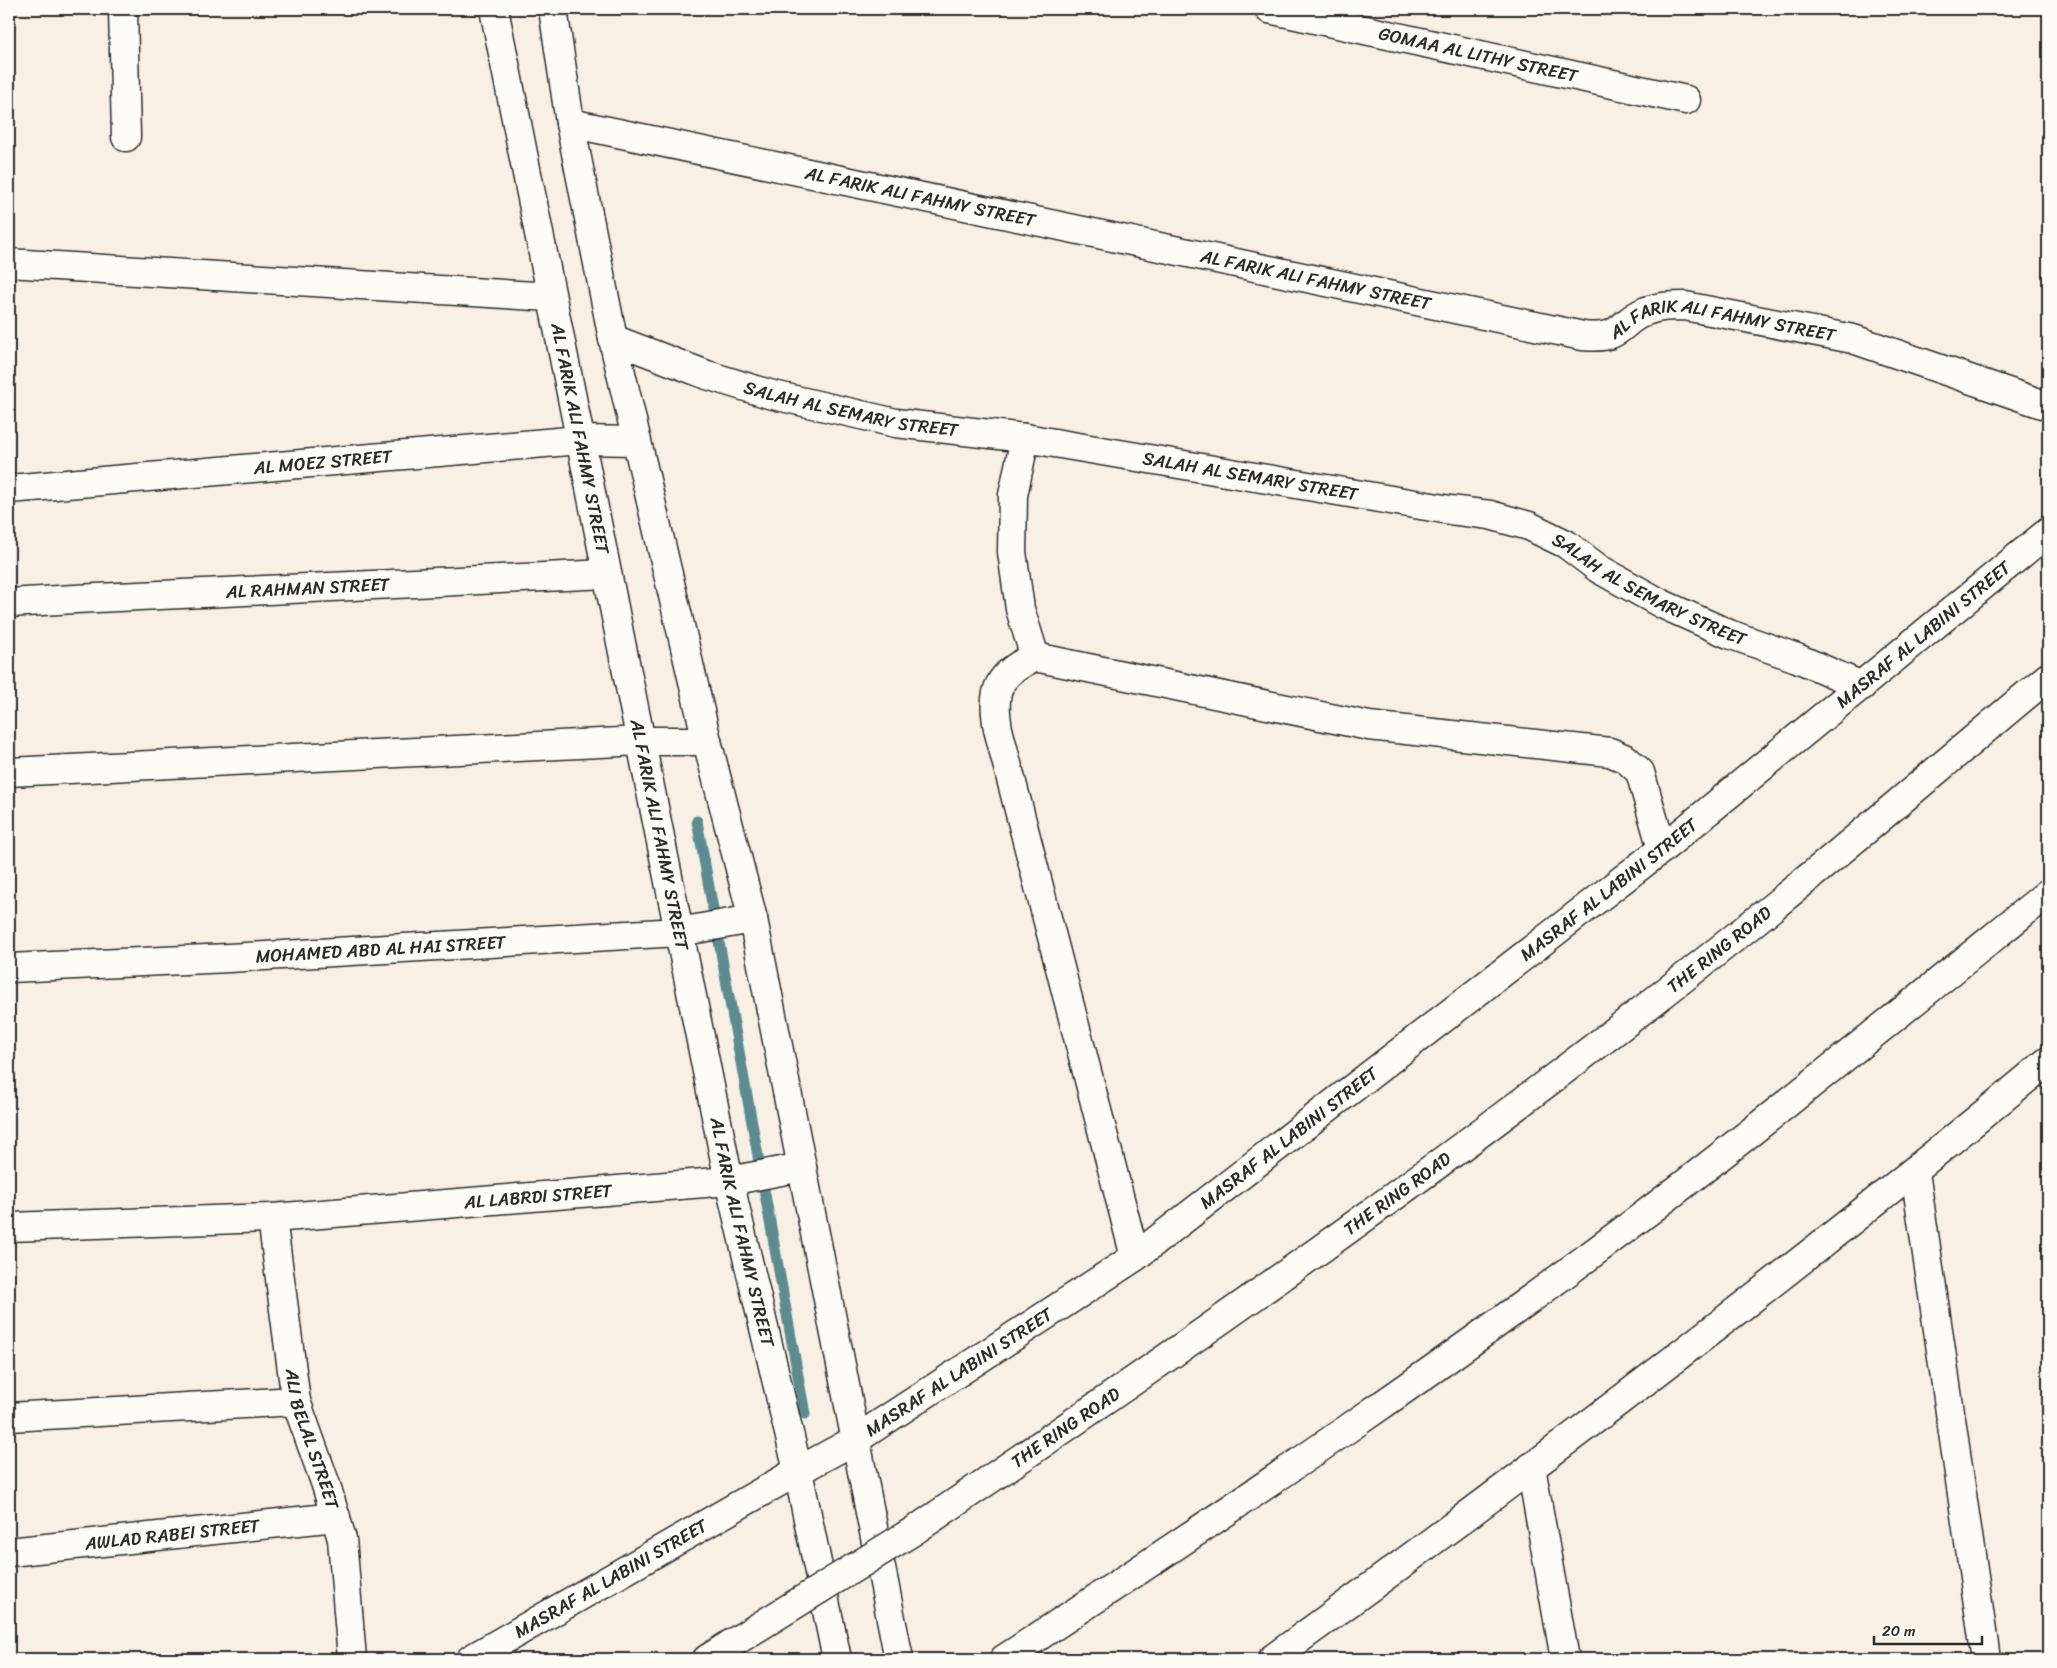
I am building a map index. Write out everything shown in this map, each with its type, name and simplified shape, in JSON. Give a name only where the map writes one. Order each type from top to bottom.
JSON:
[{"type":"main road","points":[[123,9],[126,137]]},
{"type":"main road","name":"AL FARIK ALI FAHMY STREET","points":[[494,9],[641,741],[686,931],[838,1659]]},
{"type":"main road","points":[[553,9],[570,123],[613,340],[707,741],[794,1168],[855,1440],[899,1659]]},
{"type":"main road","name":"GOMAA AL LITHY STREET","points":[[1268,9],[1357,18],[1686,100]]},
{"type":"main road","name":"AL FARIK ALI FAHMY STREET","points":[[570,123],[1583,336],[1601,338],[1618,332],[1645,312],[1660,307],[1685,306],[1853,339],[2048,406]]},
{"type":"main road","points":[[9,263],[551,297]]},
{"type":"main road","name":"SALAH AL SEMARY STREET","points":[[613,340],[707,375],[769,394],[833,410],[896,422],[1026,438],[1450,510],[1490,515],[1530,526],[1566,544],[1599,569],[1662,604],[1728,634],[1797,658],[1862,686]]},
{"type":"main road","points":[[1026,438],[1013,494],[1012,552],[1020,609],[1035,657]]},
{"type":"main road","name":"AL MOEZ STREET","points":[[9,489],[580,440],[636,441]]},
{"type":"main road","name":"MASRAF AL LABINI STREET","points":[[471,1659],[855,1440],[1135,1257],[1662,849],[2048,532]]},
{"type":"main road","name":"AL RAHMAN STREET","points":[[9,603],[607,574]]},
{"type":"main road","points":[[1135,1257],[998,729],[994,706],[999,684],[1014,666],[1035,657],[1369,726],[1610,752],[1626,759],[1640,772],[1662,849]]},
{"type":"main road","name":"THE RING ROAD","points":[[706,1659],[915,1530],[1222,1320],[1440,1163],[1769,910],[2048,677]]},
{"type":"main road","points":[[9,772],[641,741],[707,741]]},
{"type":"main road","points":[[1004,1659],[1340,1435],[1512,1312],[1681,1186],[1817,1080],[2048,893]]},
{"type":"main road","name":"MOHAMED ABD AL HAI STREET","points":[[9,968],[229,958],[686,931],[743,920]]},
{"type":"main road","points":[[1272,1659],[1531,1468],[1689,1348],[1915,1172],[2048,1061]]},
{"type":"main road","name":"AL LABRDI STREET","points":[[9,1227],[272,1218],[738,1179],[794,1168]]},
{"type":"main road","points":[[1915,1172],[1986,1659]]},
{"type":"main road","name":"ALI BELAL STREET","points":[[272,1218],[296,1401],[336,1516],[342,1539],[352,1659]]},
{"type":"main road","points":[[9,1417],[296,1401]]},
{"type":"main road","points":[[1531,1468],[1565,1659]]},
{"type":"main road","name":"AWLAD RABEI STREET","points":[[9,1552],[336,1516]]},
{"type":"waterway","points":[[697,821],[805,1414]]}]
